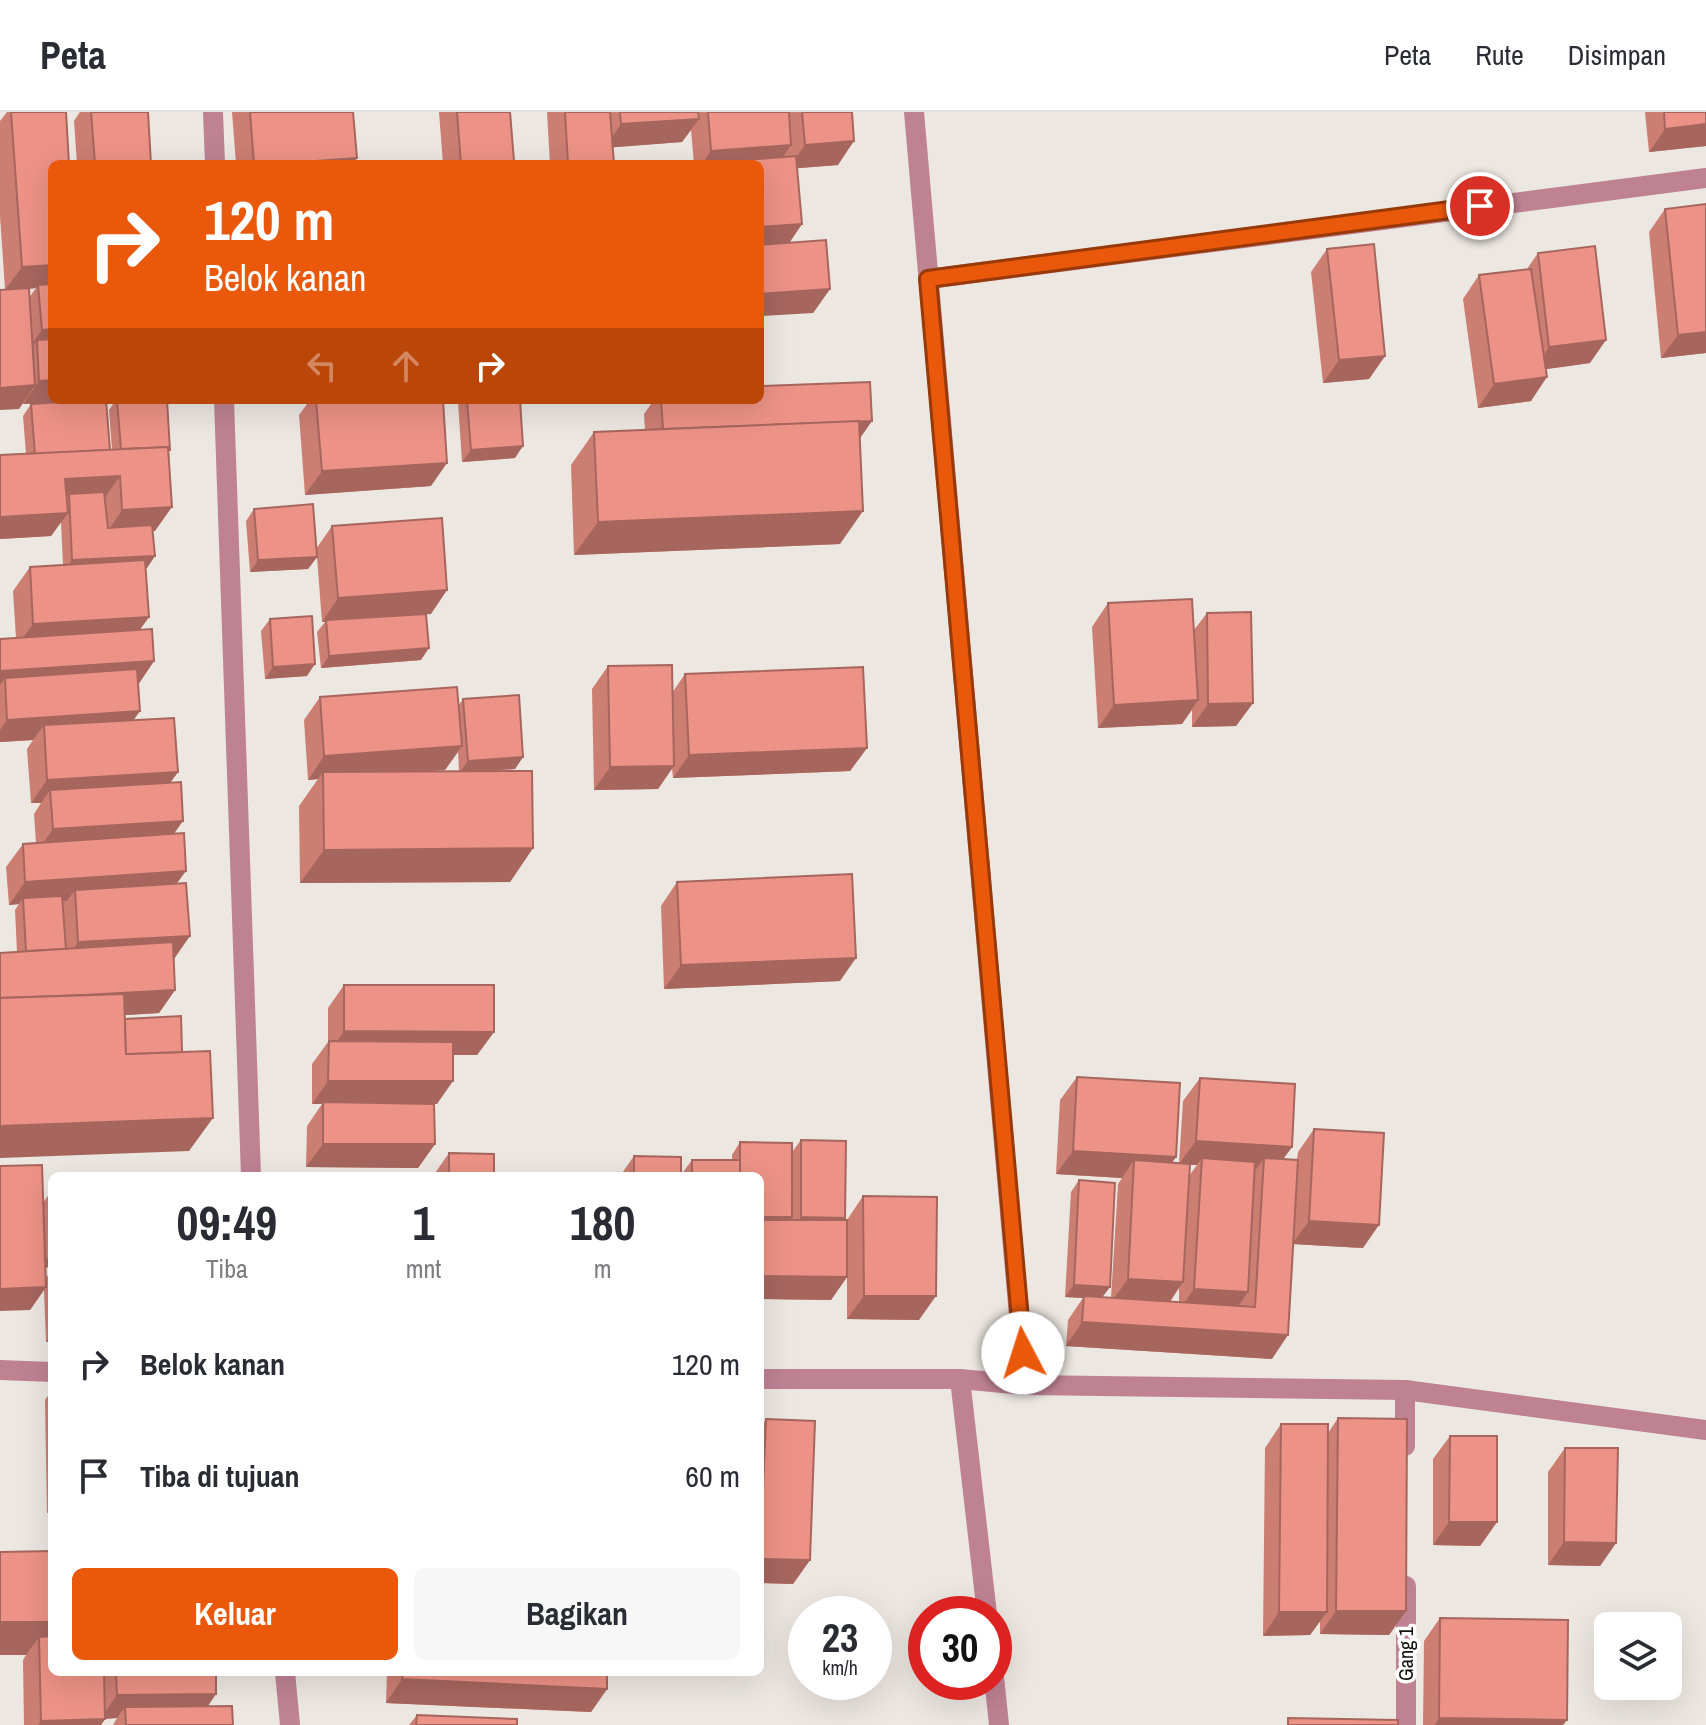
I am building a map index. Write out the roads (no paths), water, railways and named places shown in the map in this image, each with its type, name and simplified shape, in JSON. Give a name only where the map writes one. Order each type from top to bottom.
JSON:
[{"type":"street","points":[[213,112],[215,160]]},
{"type":"street","points":[[914,112],[1025,1385]]},
{"type":"street","points":[[928,279],[1706,178]]},
{"type":"street","points":[[224,404],[251,1172]]},
{"type":"street","points":[[0,1370],[48,1372]]},
{"type":"street","points":[[764,1379],[960,1379],[1025,1385],[1405,1390],[1706,1430]]},
{"type":"street","points":[[960,1379],[985,1596]]},
{"type":"street","points":[[1405,1390],[1405,1470]]},
{"type":"street","name":"Gang 1","points":[[1406,1565],[1406,1725]]},
{"type":"street","points":[[285,1676],[290,1725]]},
{"type":"street","points":[[996,1700],[999,1725]]}]
